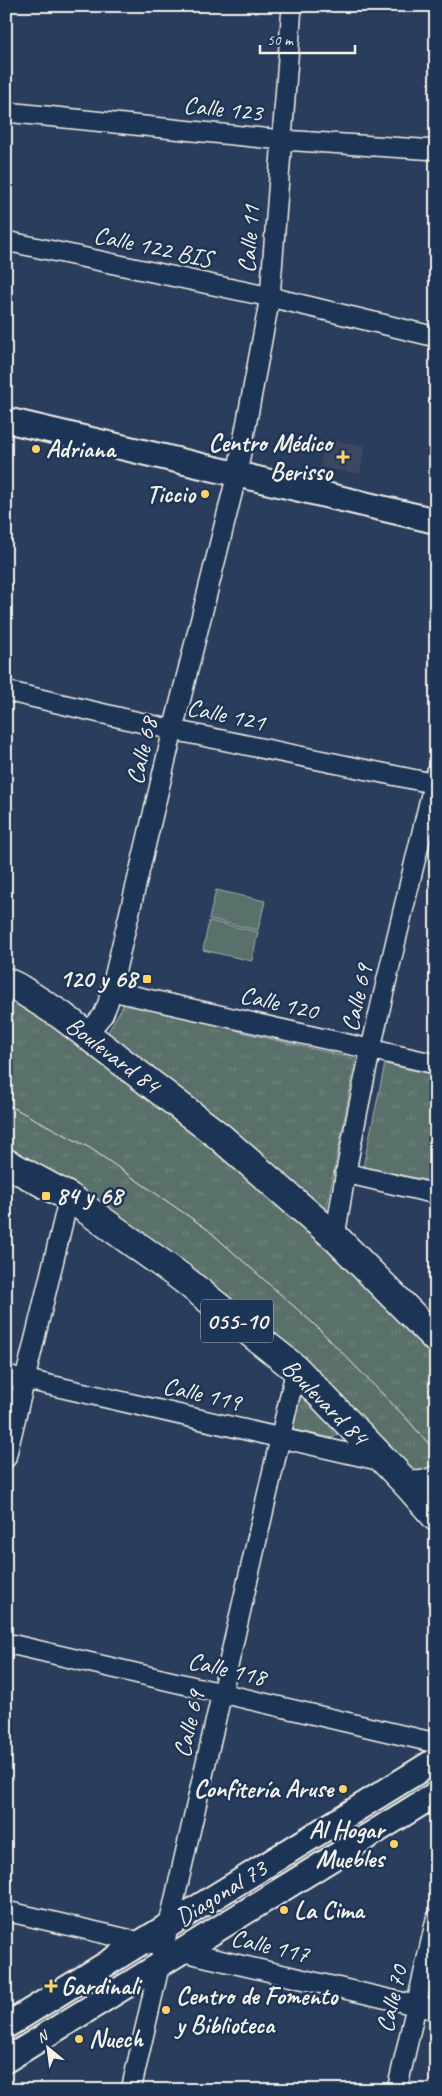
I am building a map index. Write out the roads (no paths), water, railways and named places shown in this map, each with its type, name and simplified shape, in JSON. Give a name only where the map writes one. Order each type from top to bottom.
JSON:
[{"type":"highway","name":"Boulevard 84","points":[[6,982],[17,987],[87,1034],[219,1136],[335,1237],[436,1339]]},
{"type":"highway","name":"Boulevard 84","points":[[6,1163],[68,1197],[182,1278],[296,1369],[407,1484],[436,1517]]},
{"type":"highway","points":[[407,1484],[418,1486],[429,1484],[436,1480]]},
{"type":"main road","points":[[6,420],[436,520]]},
{"type":"main road","name":"Diagonal 73","points":[[6,2060],[163,1946],[436,1760]]},
{"type":"main road","name":"Diagonal 73","points":[[6,2026],[163,1946],[436,1794]]},
{"type":"street","name":"Calle 11","points":[[237,474],[270,298],[292,6]]},
{"type":"street","name":"Calle 123","points":[[6,112],[282,140],[436,150]]},
{"type":"street","name":"Calle 122 BIS","points":[[6,241],[270,298],[436,337]]},
{"type":"street","name":"Calle 68","points":[[87,1034],[103,1015],[112,991],[173,730],[237,474]]},
{"type":"street","name":"Calle 121","points":[[6,691],[173,730],[435,780]]},
{"type":"street","name":"Calle 69","points":[[335,1237],[345,1173],[371,1049],[435,780]]},
{"type":"street","name":"Calle 120","points":[[112,991],[436,1064]]},
{"type":"street","points":[[345,1173],[436,1194]]},
{"type":"street","points":[[6,1458],[68,1197]]},
{"type":"street","name":"Calle 69","points":[[131,2090],[296,1369]]},
{"type":"street","name":"Calle 119","points":[[6,1374],[386,1462]]},
{"type":"street","name":"Calle 118","points":[[6,1643],[436,1743]]},
{"type":"street","name":"Calle 117","points":[[6,1911],[436,2010]]},
{"type":"street","name":"Calle 70","points":[[397,2090],[436,1919]]},
{"type":"tram line","points":[[6,1104],[90,1148],[207,1229],[315,1325],[406,1418],[436,1452]]},
{"type":"place","name":"Adriana","points":[[36,449]]},
{"type":"place","name":"Centro Médico Berisso","points":[[343,457]]},
{"type":"place","name":"Ticcio","points":[[205,494]]},
{"type":"place","name":"120 y 68","points":[[147,979]]},
{"type":"place","name":"84 y 68","points":[[46,1196]]},
{"type":"place","name":"Confitería Aruse","points":[[343,1789]]},
{"type":"place","name":"Al Hogar Muebles","points":[[394,1844]]},
{"type":"place","name":"La Cima","points":[[284,1910]]},
{"type":"place","name":"Gardinali","points":[[51,1986]]},
{"type":"place","name":"Centro de Fomento y Biblioteca","points":[[166,2010]]},
{"type":"place","name":"Nuech","points":[[79,2039]]}]
